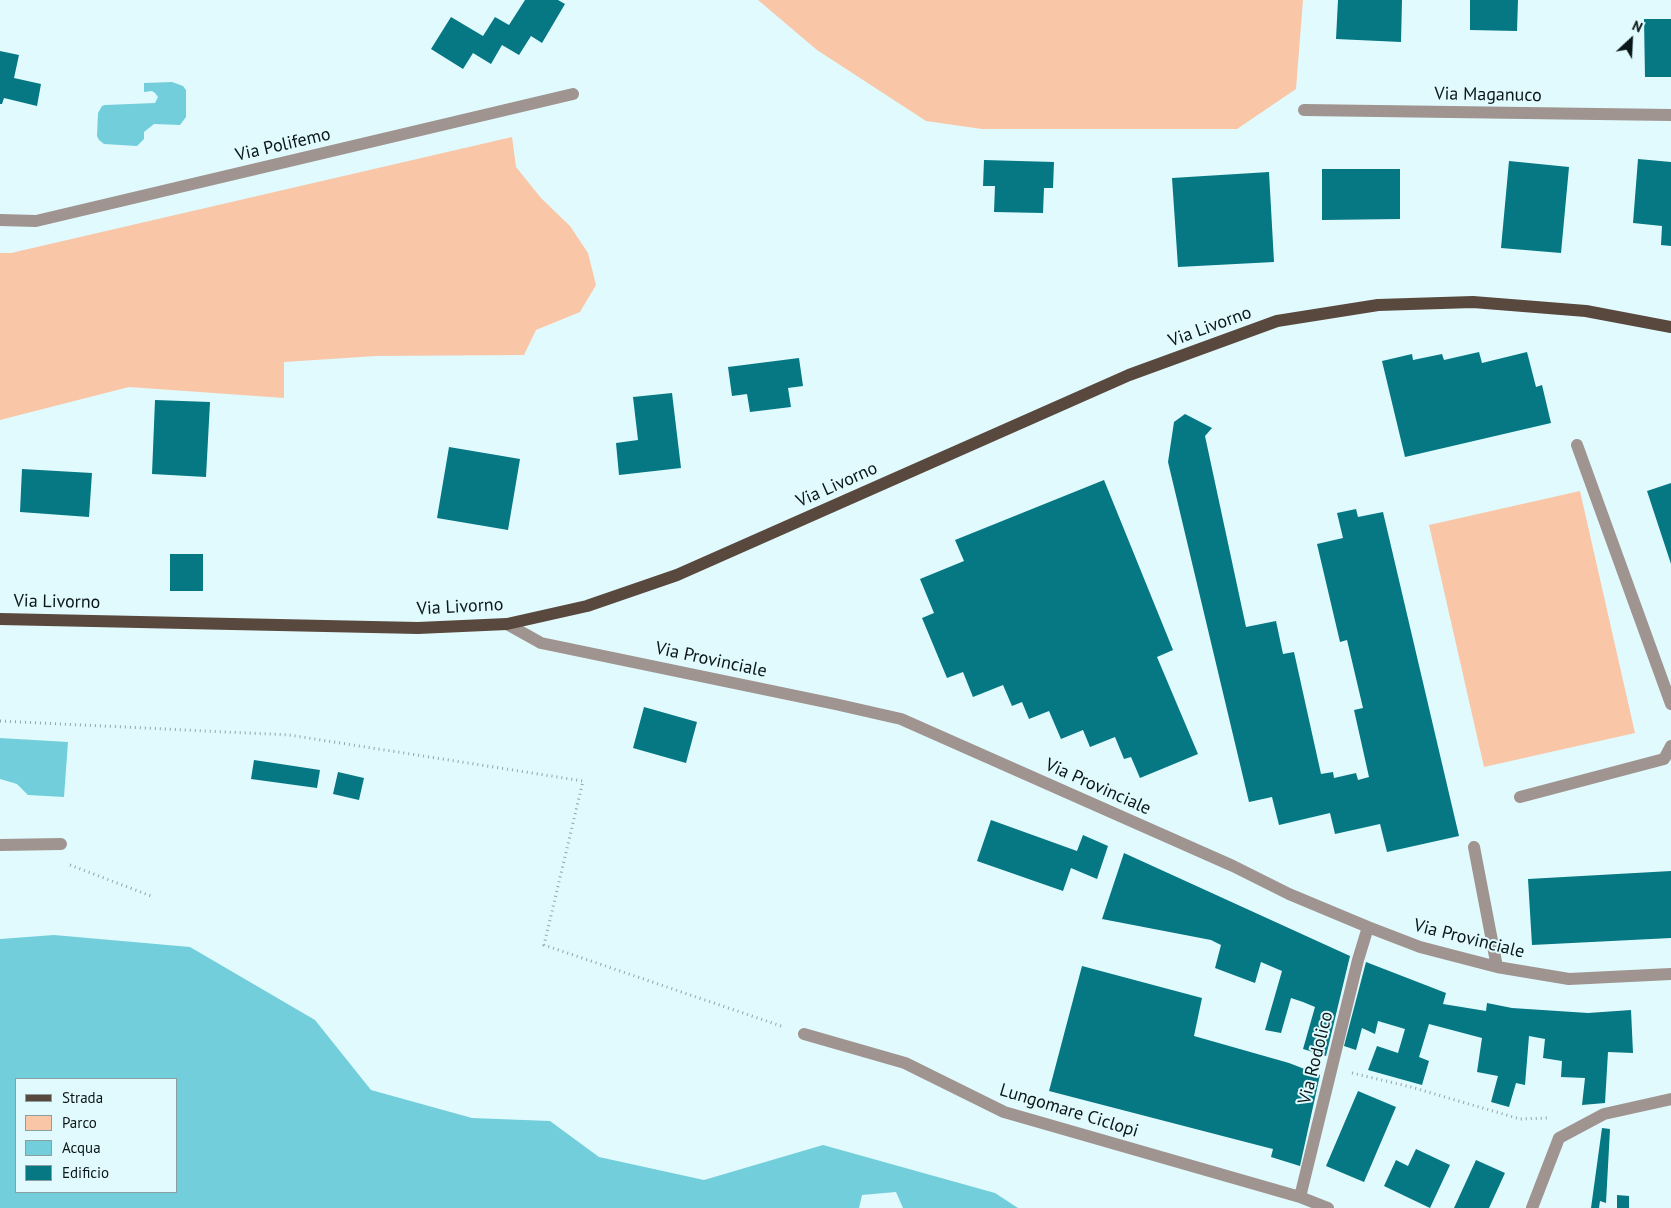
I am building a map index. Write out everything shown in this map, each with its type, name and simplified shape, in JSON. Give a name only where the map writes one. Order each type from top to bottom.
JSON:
[{"type":"main road","name":"Via Livorno","points":[[0,619],[418,628],[507,624],[587,606],[677,574],[1130,375],[1277,322],[1378,305],[1473,302],[1586,312],[1671,327]]},
{"type":"street","name":"Via Polifemo","points":[[0,220],[36,221],[574,94]]},
{"type":"street","name":"Via Maganuco","points":[[1304,110],[1671,116]]},
{"type":"street","points":[[1577,445],[1671,704]]},
{"type":"street","name":"Via Provinciale","points":[[507,624],[541,643],[901,719],[1224,862],[1289,894],[1420,947],[1498,967],[1568,979],[1671,974]]},
{"type":"street","points":[[1520,797],[1664,758],[1671,746]]},
{"type":"street","points":[[0,845],[61,844]]},
{"type":"street","points":[[1474,846],[1498,967]]},
{"type":"street","name":"Via Rodolico","points":[[1300,1198],[1358,960],[1368,927]]},
{"type":"street","name":"Lungomare Ciclopi","points":[[804,1034],[905,1063],[1004,1112],[1300,1198],[1328,1208]]},
{"type":"street","points":[[1532,1208],[1559,1138],[1604,1114],[1671,1099]]},
{"type":"path","points":[[0,721],[289,735],[583,781],[544,945],[804,1034]]},
{"type":"path","points":[[64,863],[151,896]]},
{"type":"path","points":[[1332,1068],[1411,1087],[1520,1120],[1548,1118]]},
{"type":"green space","points":[[758,0],[1303,0],[1296,89],[1237,129],[982,129],[926,121],[817,50]]},
{"type":"green space","points":[[512,137],[516,167],[541,198],[570,226],[588,253],[596,285],[580,312],[536,330],[524,355],[376,356],[284,362],[284,398],[129,387],[0,420],[0,253],[11,253]]},
{"type":"green space","points":[[1580,491],[1635,733],[1484,767],[1429,525]]},
{"type":"water","points":[[172,82],[183,86],[186,90],[186,117],[180,125],[154,124],[144,132],[144,139],[137,146],[104,144],[99,140],[97,136],[98,113],[102,106],[155,103],[158,97],[152,91],[144,92],[144,83]]},
{"type":"water","points":[[0,738],[68,742],[64,797],[28,795],[17,784],[0,779]]},
{"type":"water","points":[[54,935],[190,947],[315,1020],[371,1090],[472,1118],[550,1121],[599,1157],[704,1180],[823,1145],[995,1193],[1018,1208],[903,1208],[896,1192],[862,1195],[859,1208],[0,1208],[0,939]]},
{"type":"building","points":[[525,0],[558,0],[565,4],[542,43],[531,36],[519,55],[502,45],[491,64],[473,53],[463,69],[431,49],[451,17],[483,36],[495,17],[509,25]]},
{"type":"building","points":[[1338,0],[1402,0],[1401,42],[1336,39]]},
{"type":"building","points":[[1470,0],[1518,0],[1517,31],[1470,30]]},
{"type":"building","points":[[1644,19],[1671,19],[1671,77],[1645,77]]},
{"type":"building","points":[[0,51],[19,55],[14,78],[41,84],[37,106],[4,98],[2,104],[0,104]]},
{"type":"building","points":[[1638,159],[1671,162],[1671,246],[1661,245],[1662,226],[1633,223]]},
{"type":"building","points":[[984,160],[1054,162],[1053,188],[1044,188],[1043,213],[994,212],[995,186],[983,186]]},
{"type":"building","points":[[1509,161],[1569,167],[1561,253],[1501,248]]},
{"type":"building","points":[[1322,169],[1400,169],[1400,219],[1322,220]]},
{"type":"building","points":[[1269,172],[1274,262],[1178,267],[1172,178]]},
{"type":"building","points":[[1479,352],[1482,363],[1527,352],[1536,387],[1542,385],[1551,423],[1405,457],[1382,361],[1412,354],[1413,360],[1442,354],[1444,360]]},
{"type":"building","points":[[799,358],[803,386],[788,388],[791,407],[750,412],[747,394],[732,396],[728,367]]},
{"type":"building","points":[[672,393],[681,468],[619,475],[616,443],[638,440],[633,397]]},
{"type":"building","points":[[155,400],[210,402],[206,477],[152,474]]},
{"type":"building","points":[[1185,414],[1212,428],[1205,436],[1246,627],[1276,621],[1283,654],[1294,652],[1321,774],[1333,772],[1334,778],[1356,773],[1358,780],[1369,777],[1354,710],[1363,708],[1347,640],[1340,642],[1317,544],[1343,538],[1337,513],[1356,509],[1358,517],[1383,512],[1459,836],[1387,852],[1380,824],[1335,834],[1330,813],[1279,825],[1272,797],[1249,802],[1168,462],[1174,422]]},
{"type":"building","points":[[449,447],[520,459],[508,530],[437,518]]},
{"type":"building","points":[[22,469],[92,473],[89,517],[20,512]]},
{"type":"building","points":[[1104,480],[1173,650],[1157,657],[1198,754],[1140,778],[1131,757],[1124,759],[1115,737],[1090,747],[1083,730],[1061,739],[1049,711],[1029,719],[1022,702],[1012,706],[1003,685],[973,697],[963,672],[947,678],[922,618],[934,613],[920,579],[964,561],[955,540]]},
{"type":"building","points":[[1671,483],[1671,564],[1647,491]]},
{"type":"building","points":[[170,554],[203,554],[203,591],[170,591]]},
{"type":"building","points":[[644,707],[697,722],[686,763],[633,748]]},
{"type":"building","points":[[254,760],[320,770],[317,788],[251,779]]},
{"type":"building","points":[[338,772],[364,778],[359,800],[333,794]]},
{"type":"building","points":[[991,820],[1077,851],[1083,835],[1108,846],[1097,879],[1071,868],[1063,891],[977,861]]},
{"type":"building","points":[[1124,853],[1350,956],[1326,1056],[1303,1049],[1315,1007],[1291,998],[1281,1033],[1265,1030],[1282,971],[1261,962],[1255,983],[1215,968],[1221,945],[1211,940],[1102,919]]},
{"type":"building","points":[[1671,871],[1671,938],[1532,945],[1528,879]]},
{"type":"building","points":[[1366,962],[1446,993],[1443,1004],[1486,1011],[1487,1003],[1512,1008],[1588,1013],[1631,1010],[1633,1053],[1608,1052],[1605,1103],[1582,1105],[1585,1078],[1561,1077],[1562,1061],[1543,1058],[1545,1039],[1529,1036],[1525,1085],[1516,1083],[1509,1107],[1491,1102],[1498,1076],[1477,1072],[1482,1038],[1429,1024],[1419,1057],[1429,1061],[1422,1085],[1368,1070],[1377,1046],[1398,1053],[1405,1029],[1378,1021],[1375,1034],[1362,1028],[1356,1050],[1344,1046]]},
{"type":"building","points":[[1082,966],[1202,998],[1194,1036],[1289,1063],[1320,1075],[1300,1166],[1271,1157],[1273,1149],[1049,1091]]},
{"type":"building","points":[[1358,1091],[1396,1107],[1364,1182],[1326,1166]]},
{"type":"building","points":[[1602,1128],[1610,1129],[1606,1203],[1600,1201],[1599,1208],[1591,1208]]},
{"type":"building","points":[[1416,1149],[1450,1165],[1430,1208],[1384,1186],[1396,1160],[1408,1166]]},
{"type":"building","points":[[1476,1160],[1505,1173],[1489,1208],[1454,1208]]},
{"type":"building","points":[[1617,1195],[1629,1196],[1629,1208],[1617,1208]]}]
